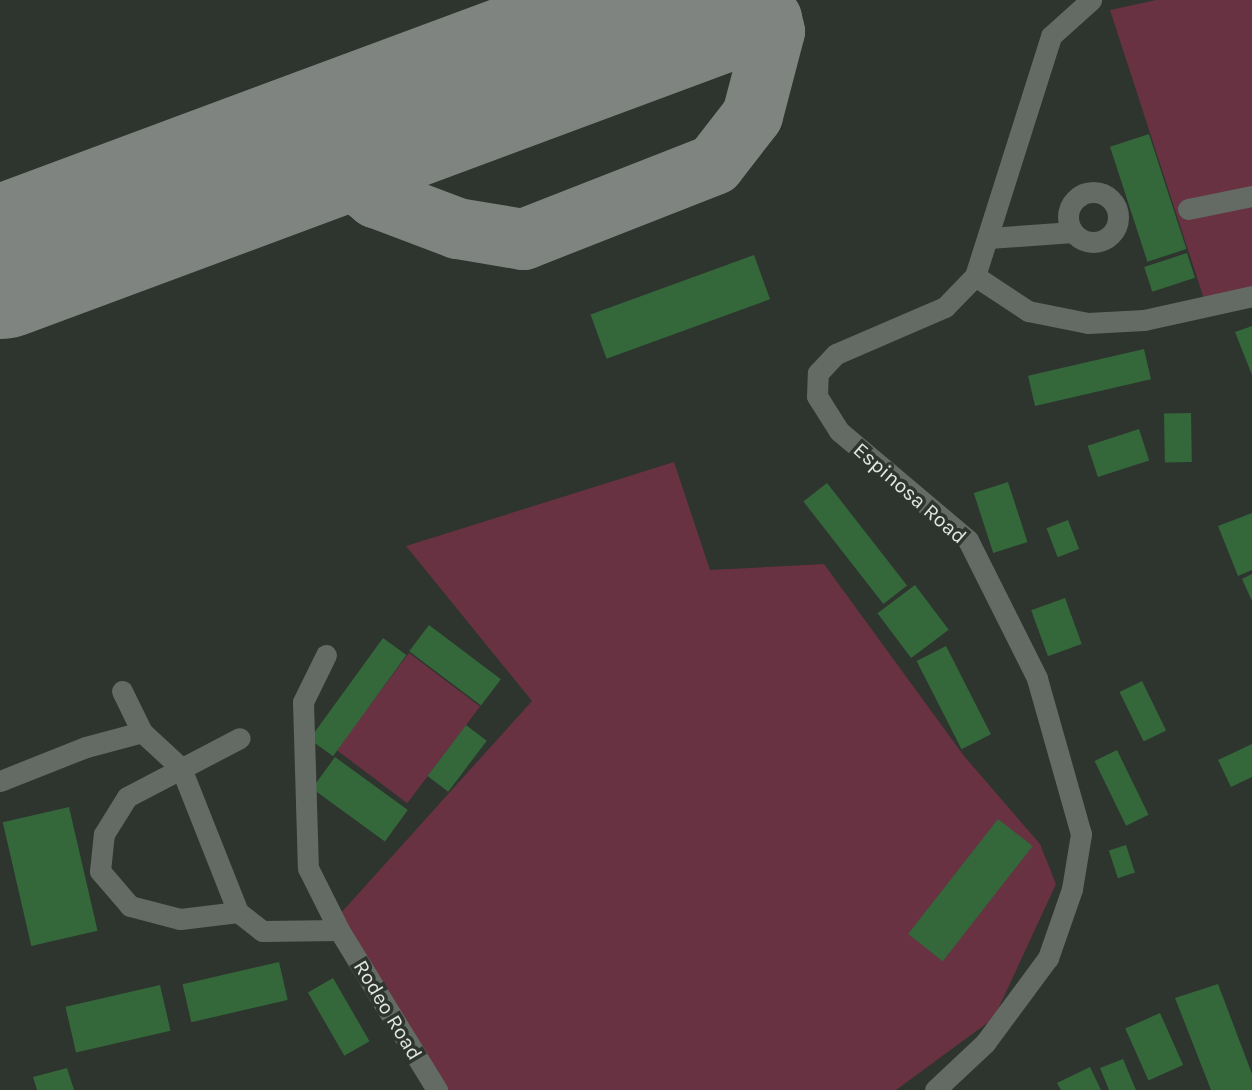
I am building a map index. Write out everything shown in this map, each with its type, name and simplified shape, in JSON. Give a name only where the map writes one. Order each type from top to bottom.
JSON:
[{"type":"street","name":"Espinosa Road","points":[[935,1090],[985,1043],[1048,958],[1072,889],[1081,834],[1037,678],[968,540],[839,431],[817,396],[818,373],[836,354],[945,307],[975,276],[1051,36],[1091,0]]},
{"type":"street","points":[[1188,209],[1252,196]]},
{"type":"street","points":[[989,238],[1073,232]]},
{"type":"street","points":[[975,276],[1028,311],[1088,323],[1144,320],[1252,296]]},
{"type":"street","name":"Rodeo Road","points":[[326,655],[303,702],[308,868],[339,930],[437,1090]]},
{"type":"street","points":[[122,691],[142,732],[181,768],[238,912],[262,931],[339,930]]},
{"type":"street","points":[[0,781],[86,747],[142,732]]},
{"type":"street","points":[[238,912],[180,919],[130,906],[100,871],[104,834],[127,797],[240,738]]},
{"type":"shaded area","points":[[1156,0],[1252,0],[1252,287],[1204,299],[1110,10]]},
{"type":"shaded area","points":[[674,462],[710,570],[824,564],[964,756],[1040,844],[1056,884],[994,1018],[896,1090],[448,1090],[340,914],[532,701],[406,546]]},
{"type":"shaded area","points":[[409,653],[480,707],[407,803],[336,750]]},
{"type":"building","points":[[1149,134],[1186,249],[1147,262],[1110,147]]},
{"type":"building","points":[[1187,253],[1195,278],[1152,292],[1144,267]]},
{"type":"building","points":[[754,255],[770,299],[607,359],[590,315]]},
{"type":"building","points":[[1252,326],[1252,375],[1235,332]]},
{"type":"building","points":[[1144,349],[1151,379],[1035,406],[1028,376]]},
{"type":"building","points":[[1164,413],[1191,413],[1192,462],[1165,462]]},
{"type":"building","points":[[1139,429],[1149,460],[1098,477],[1088,446]]},
{"type":"building","points":[[1008,482],[1027,542],[993,553],[974,493]]},
{"type":"building","points":[[827,483],[907,585],[883,604],[803,501]]},
{"type":"building","points":[[1252,513],[1252,570],[1238,576],[1218,526]]},
{"type":"building","points":[[1068,520],[1079,549],[1058,557],[1047,528]]},
{"type":"building","points":[[1252,574],[1252,601],[1242,579]]},
{"type":"building","points":[[915,585],[949,630],[911,658],[877,613]]},
{"type":"building","points":[[1065,598],[1082,644],[1048,656],[1031,610]]},
{"type":"building","points":[[429,625],[501,679],[481,706],[409,651]]},
{"type":"building","points":[[383,638],[406,655],[333,756],[310,739]]},
{"type":"building","points":[[946,646],[991,734],[962,749],[917,661]]},
{"type":"building","points":[[1142,681],[1166,730],[1144,741],[1120,692]]},
{"type":"building","points":[[466,725],[487,741],[448,792],[427,776]]},
{"type":"building","points":[[1252,744],[1252,777],[1231,787],[1218,760]]},
{"type":"building","points":[[1117,750],[1149,815],[1126,826],[1095,761]]},
{"type":"building","points":[[335,757],[408,810],[385,841],[312,789]]},
{"type":"building","points":[[69,807],[98,931],[31,946],[3,822]]},
{"type":"building","points":[[998,819],[1033,846],[943,961],[908,934]]},
{"type":"building","points":[[1126,845],[1135,873],[1118,878],[1109,851]]},
{"type":"building","points":[[279,962],[288,1000],[191,1022],[183,984]]},
{"type":"building","points":[[333,978],[370,1041],[344,1056],[308,993]]},
{"type":"building","points":[[1218,984],[1252,1074],[1252,1090],[1211,1090],[1175,998]]},
{"type":"building","points":[[160,985],[171,1031],[76,1053],[65,1007]]},
{"type":"building","points":[[1160,1013],[1183,1065],[1148,1081],[1125,1028]]},
{"type":"building","points":[[1123,1059],[1136,1090],[1109,1090],[1100,1068]]},
{"type":"building","points":[[1090,1067],[1101,1090],[1061,1090],[1057,1083]]},
{"type":"building","points":[[67,1068],[74,1090],[37,1090],[33,1077]]},
{"type":"taxiway","points":[[306,149],[325,156],[375,197],[457,228],[523,239],[714,164],[752,115],[774,31],[771,18],[748,0]]},
{"type":"taxiway","points":[[375,197],[366,165],[379,122]]},
{"type":"runway","points":[[0,263],[708,0]]}]
